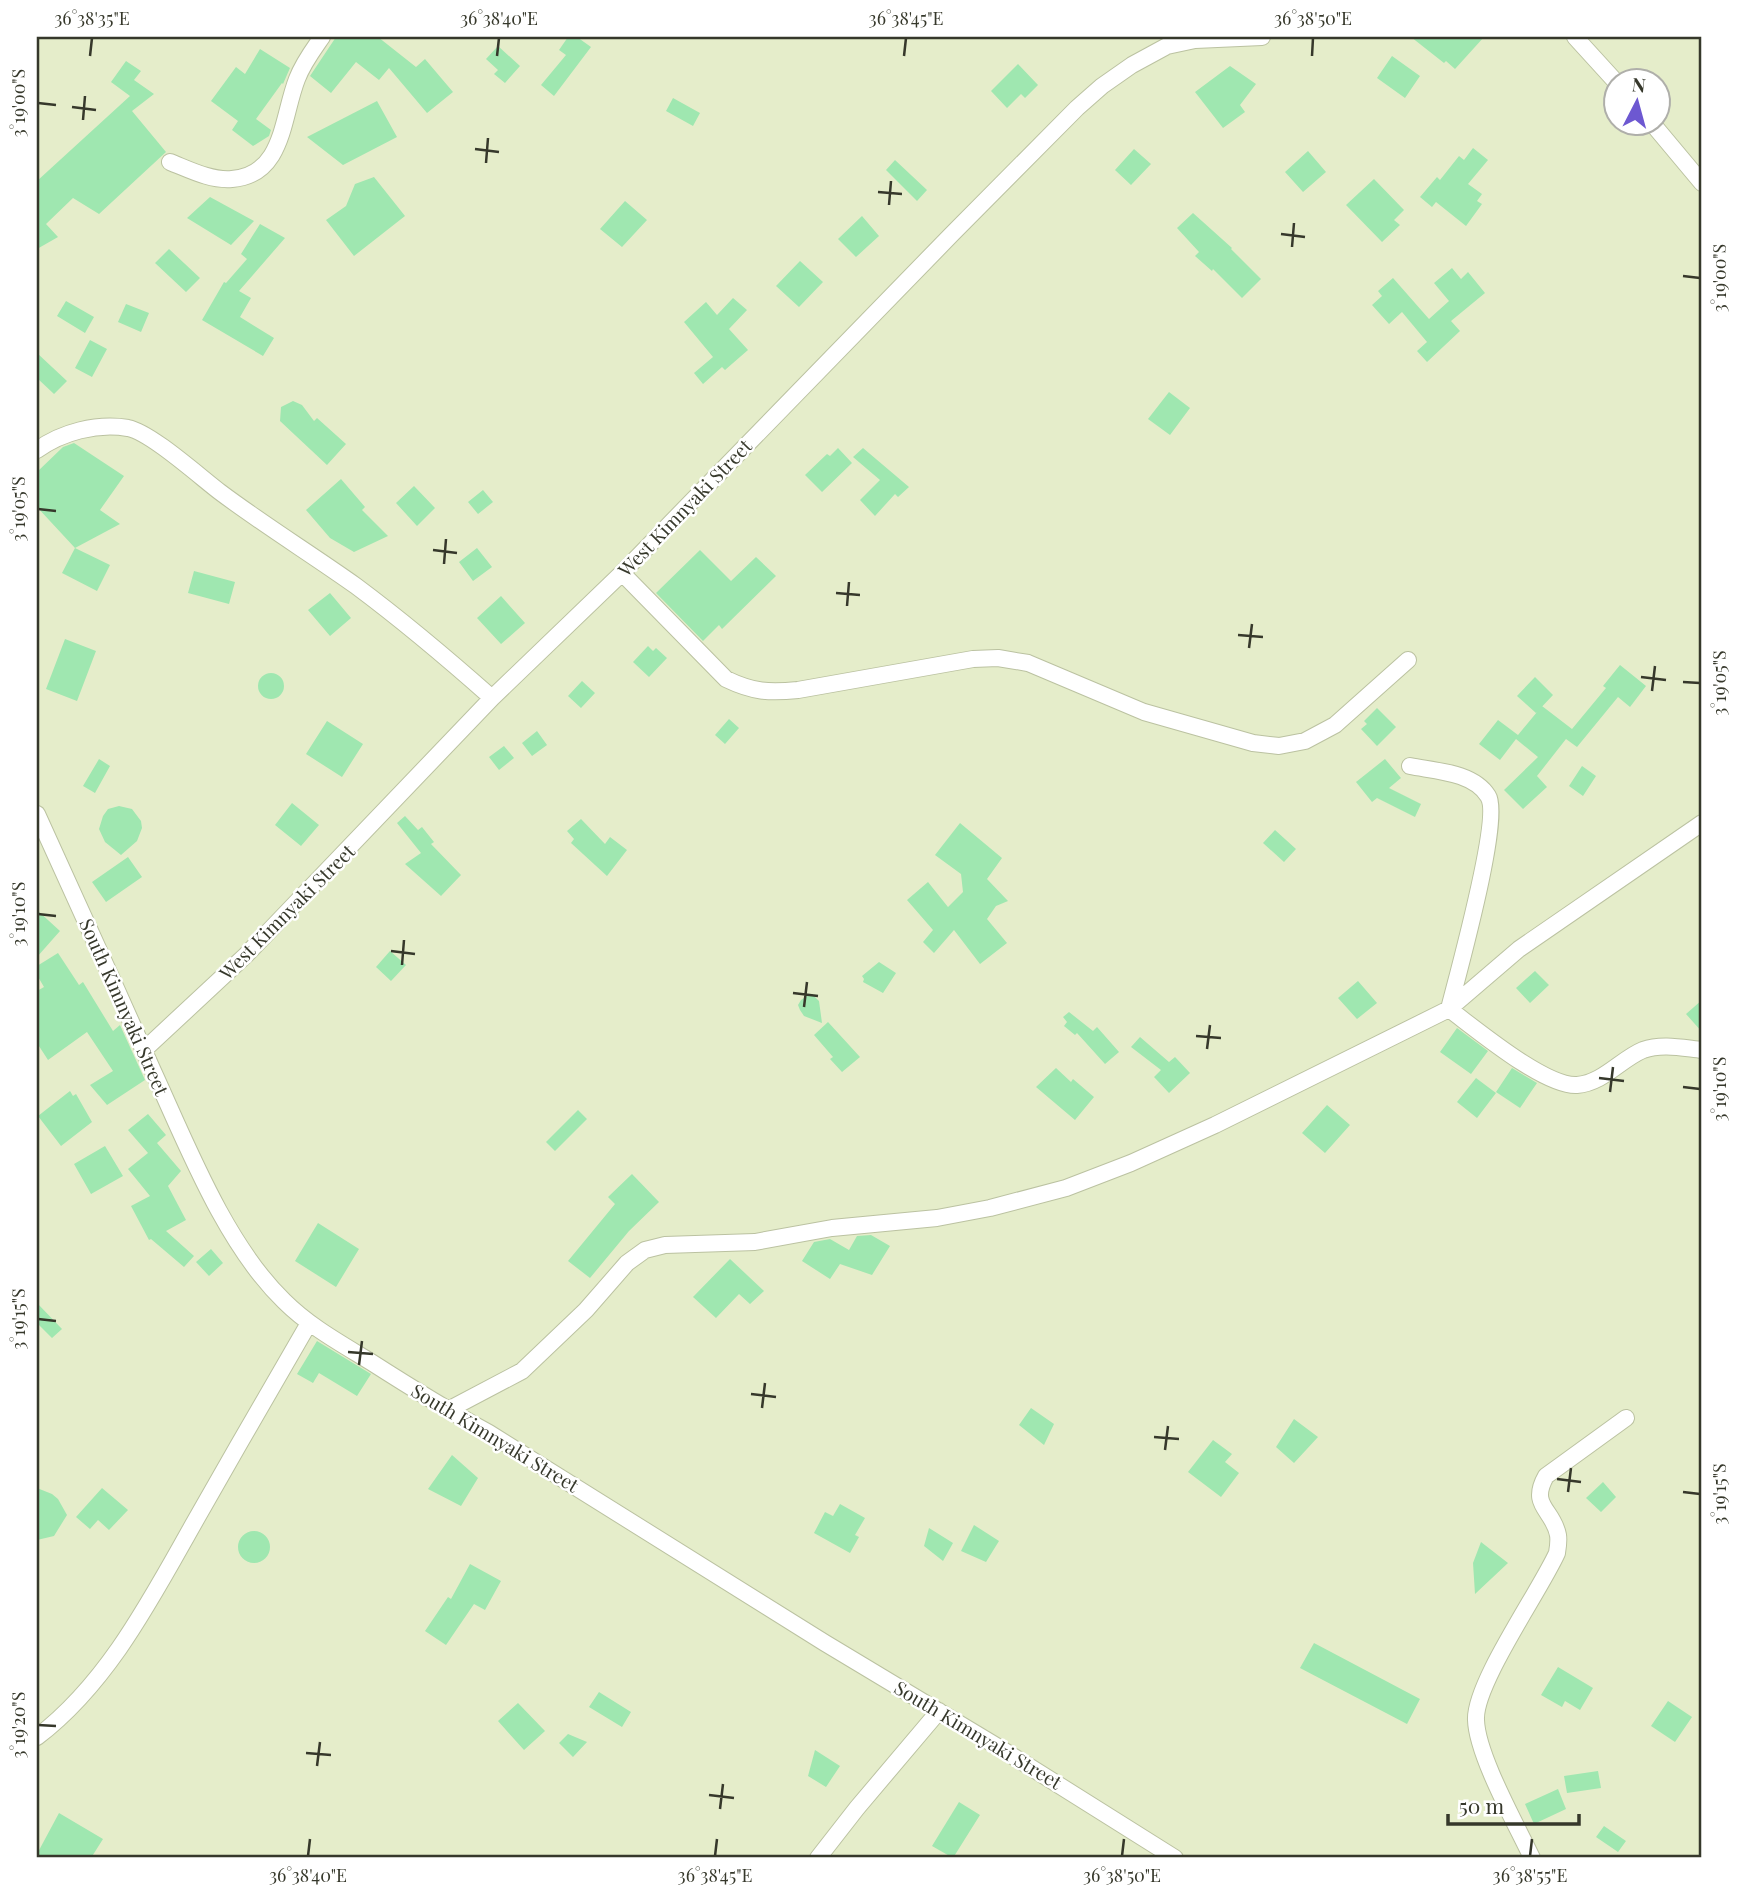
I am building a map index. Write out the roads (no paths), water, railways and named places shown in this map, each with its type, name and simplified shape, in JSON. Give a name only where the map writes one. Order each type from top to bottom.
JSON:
[{"type":"street","points":[[170,162],[211,177],[231,180],[263,169],[270,162],[278,144],[303,65],[322,37]]},
{"type":"street","name":"West Kimnyaki Street","points":[[144,1051],[246,955],[492,698],[622,573],[1077,108],[1161,41],[1262,37]]},
{"type":"street","points":[[1575,37],[1602,67]]},
{"type":"street","points":[[1663,136],[1702,183]]},
{"type":"street","points":[[37,450],[54,438],[85,429],[131,428],[152,440],[371,597],[492,698]]},
{"type":"street","points":[[622,573],[726,679],[745,688],[769,693],[973,659],[998,659],[1028,663],[1143,712],[1253,743],[1279,746],[1305,741],[1335,724],[1408,660]]},
{"type":"street","points":[[1410,766],[1453,774],[1472,782],[1485,792],[1492,804],[1489,835],[1471,921],[1449,1009]]},
{"type":"street","name":"South Kimnyaki Street","points":[[37,814],[188,1148],[252,1263],[282,1300],[309,1323],[447,1410],[489,1433],[1175,1858]]},
{"type":"street","points":[[447,1410],[522,1371],[586,1310],[627,1263],[645,1250],[665,1245],[755,1242],[832,1228],[937,1218],[990,1208],[1066,1188],[1131,1163],[1215,1125],[1449,1009],[1519,949],[1702,823]]},
{"type":"street","points":[[1449,1009],[1542,1075],[1560,1083],[1577,1085],[1594,1080],[1641,1051],[1653,1047],[1702,1049]]},
{"type":"street","points":[[37,1737],[62,1715],[93,1681],[140,1618],[309,1323]]},
{"type":"street","points":[[1532,1858],[1490,1768],[1476,1729],[1477,1706],[1489,1678],[1557,1553],[1558,1537],[1539,1496],[1540,1486],[1546,1476],[1626,1418]]},
{"type":"street","points":[[818,1858],[939,1711]]}]
